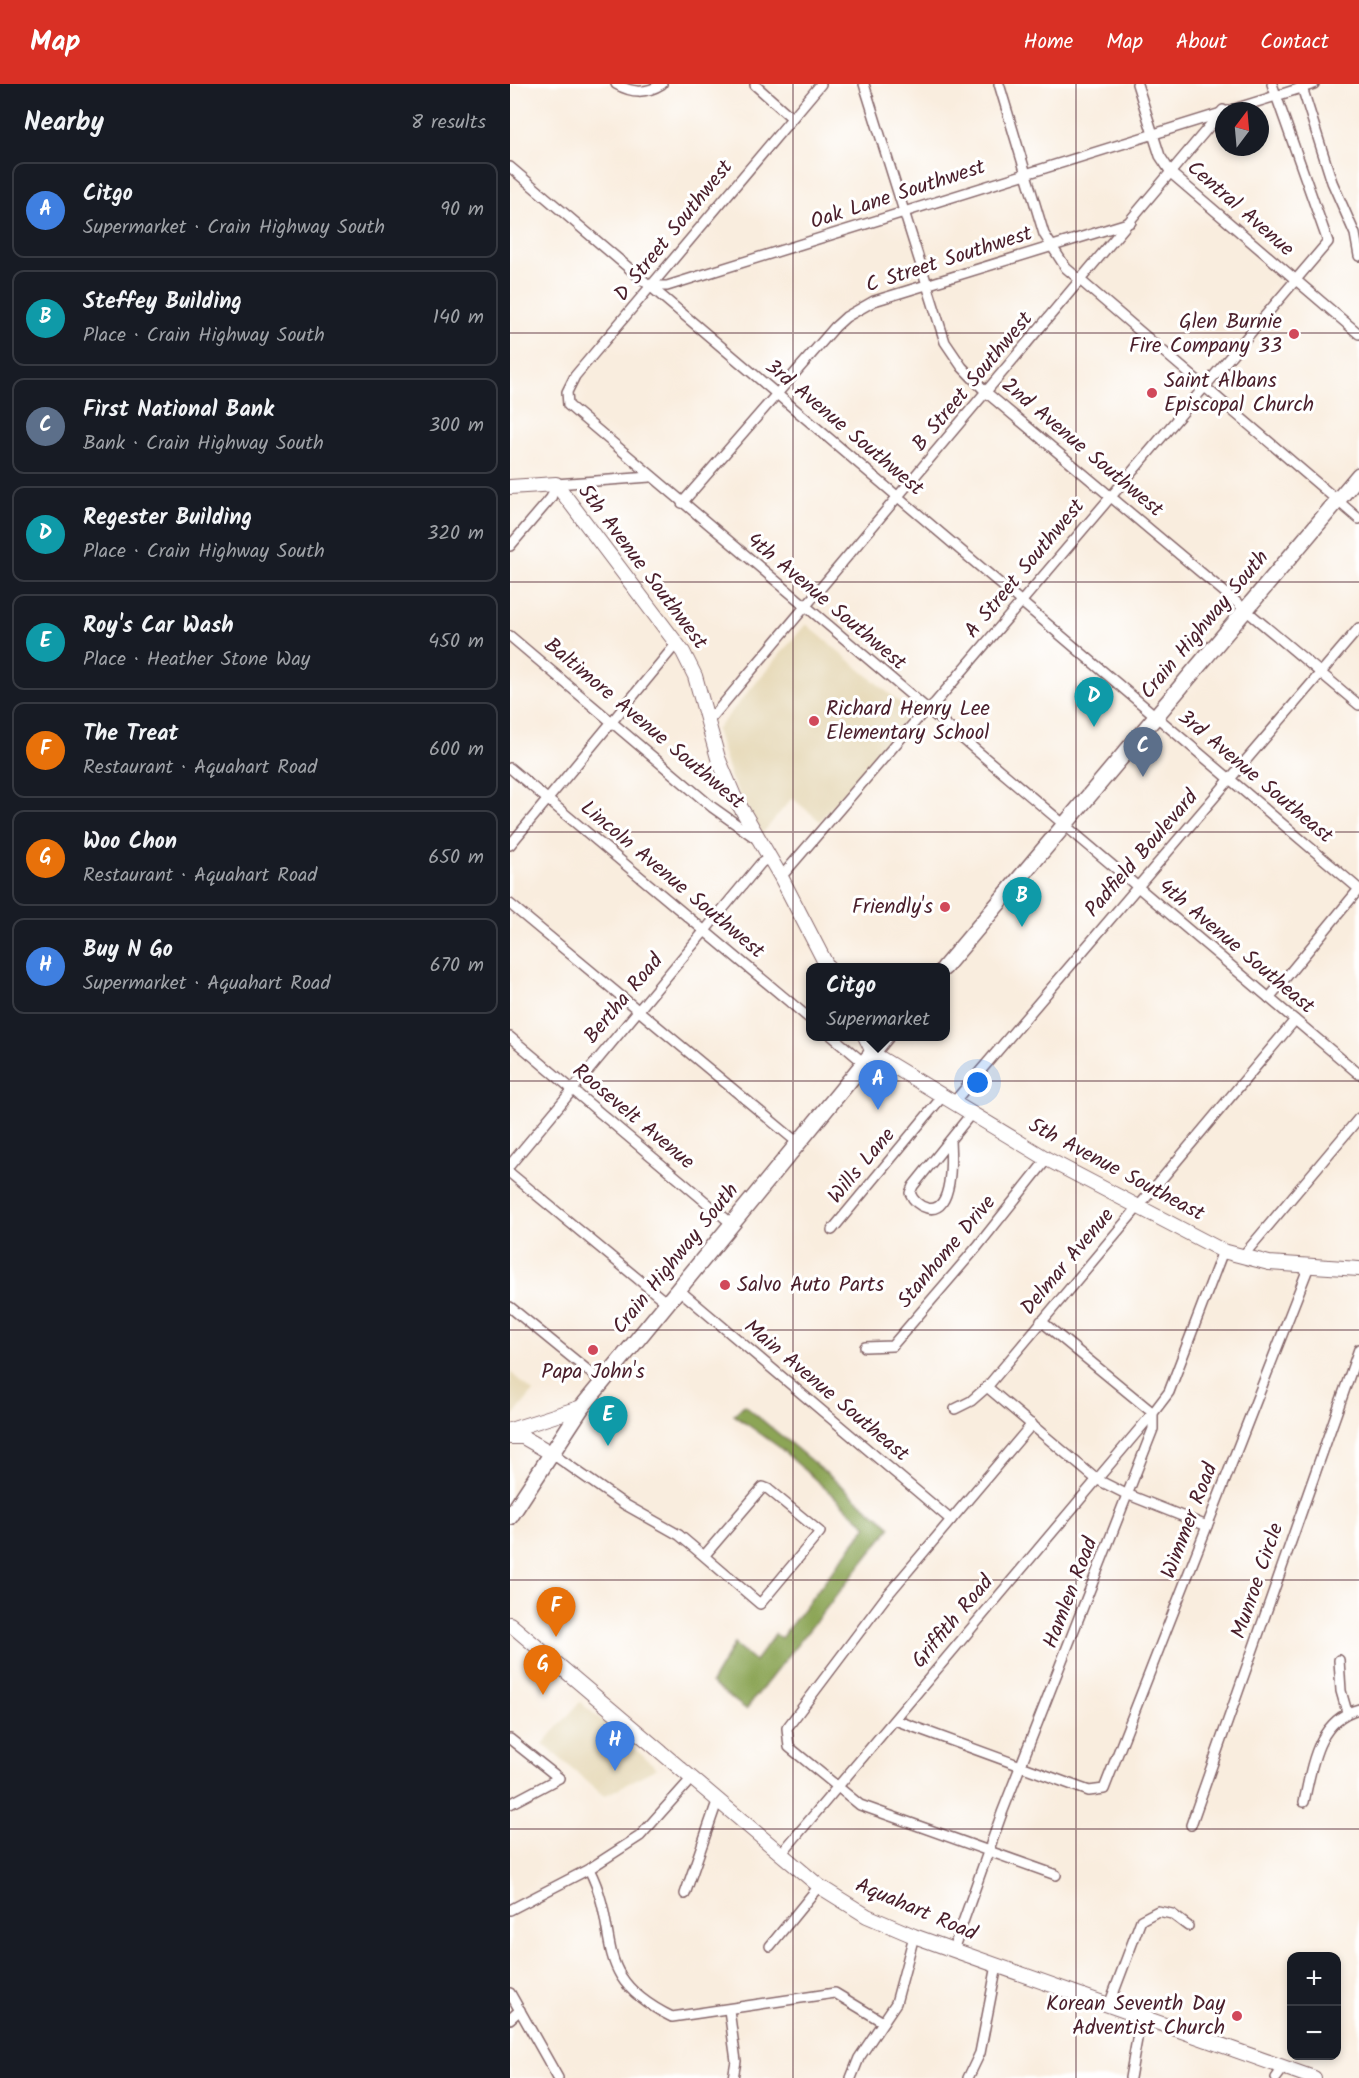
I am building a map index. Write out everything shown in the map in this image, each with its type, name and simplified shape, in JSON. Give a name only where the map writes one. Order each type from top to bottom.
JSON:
[{"type":"main road","name":"Crain Highway South","points":[[948,963],[1359,475]]},
{"type":"main road","name":"Crain Highway South","points":[[510,1517],[582,1407],[882,1041]]},
{"type":"street","points":[[616,84],[640,92],[651,90],[662,84]]},
{"type":"street","name":"D Street Southwest","points":[[568,405],[567,392],[570,383],[653,286],[656,276],[821,84]]},
{"type":"street","name":"2nd Avenue Southwest","points":[[864,84],[926,284],[952,355],[987,393],[1359,705]]},
{"type":"street","points":[[999,84],[1050,246],[1080,283],[1359,519]]},
{"type":"street","name":"Central Avenue","points":[[1137,84],[1164,165],[1295,281],[1359,334]]},
{"type":"street","points":[[1272,84],[1275,95]]},
{"type":"street","name":"Oak Lane Southwest","points":[[1251,102],[1314,84]]},
{"type":"street","points":[[755,85],[792,118]]},
{"type":"street","points":[[1301,86],[1332,182],[1356,234],[1359,256]]},
{"type":"street","name":"A Street Southwest","points":[[781,877],[1020,603],[1328,242],[1275,95]]},
{"type":"street","name":"Oak Lane Southwest","points":[[653,286],[667,286],[1215,113]]},
{"type":"street","name":"B Street Southwest","points":[[708,722],[1172,174],[1215,120]]},
{"type":"street","name":"3rd Avenue Southwest","points":[[510,167],[653,286],[664,299],[1154,717]]},
{"type":"street","name":"C Street Southwest","points":[[682,504],[775,393],[846,317],[874,301],[1131,222]]},
{"type":"street","name":"4th Avenue Southwest","points":[[568,405],[650,477],[1063,825]]},
{"type":"street","points":[[510,487],[650,477]]},
{"type":"street","points":[[510,546],[551,498],[556,484]]},
{"type":"street","name":"5th Avenue Southwest","points":[[556,484],[677,643],[695,676],[728,783],[757,839],[781,877],[825,963]]},
{"type":"street","name":"Padfield Boulevard","points":[[947,1100],[1138,888],[1359,628]]},
{"type":"street","name":"Baltimore Avenue Southwest","points":[[510,636],[712,807],[757,839]]},
{"type":"street","points":[[510,845],[677,643]]},
{"type":"street","name":"3rd Avenue Southeast","points":[[1154,717],[1359,889]]},
{"type":"street","name":"Lincoln Avenue Southwest","points":[[510,768],[806,1016]]},
{"type":"street","name":"4th Avenue Southeast","points":[[1063,825],[1359,1074]]},
{"type":"street","name":"Bertha Road","points":[[510,1165],[761,863],[769,858]]},
{"type":"street","points":[[1269,998],[1359,889]]},
{"type":"street","points":[[510,904],[798,1143]]},
{"type":"street","name":"Delmar Avenue","points":[[955,1409],[971,1401],[987,1387],[1295,1020]]},
{"type":"street","name":"Roosevelt Avenue","points":[[510,1037],[732,1224]]},
{"type":"street","points":[[840,1041],[868,1058]]},
{"type":"street","points":[[866,1041],[868,1058]]},
{"type":"street","name":"5th Avenue Southeast","points":[[868,1058],[947,1100],[1047,1159],[1223,1251],[1269,1263],[1359,1269]]},
{"type":"street","name":"Wills Lane","points":[[832,1230],[947,1100]]},
{"type":"street","points":[[950,1140],[952,1169],[946,1193],[941,1207],[926,1208],[913,1200],[910,1193],[950,1140],[971,1114]]},
{"type":"street","points":[[1242,1257],[1359,1118]]},
{"type":"street","name":"Stanhome Drive","points":[[864,1347],[892,1347],[977,1247],[1047,1159]]},
{"type":"street","points":[[510,1173],[667,1303]]},
{"type":"street","name":"Hamlen Road","points":[[952,1950],[1002,1813],[1153,1429],[1153,1413],[1169,1392],[1223,1251]]},
{"type":"street","name":"Wimmer Road","points":[[1022,1767],[1089,1791],[1104,1790],[1309,1266]]},
{"type":"street","name":"Main Avenue Southeast","points":[[678,1289],[951,1520]]},
{"type":"street","points":[[510,1307],[602,1382]]},
{"type":"street","points":[[1041,1321],[1153,1413]]},
{"type":"street","name":"Munroe Circle","points":[[1191,1825],[1359,1349]]},
{"type":"street","points":[[987,1387],[1096,1479],[1128,1495],[1207,1526]]},
{"type":"street","points":[[510,1430],[582,1407]]},
{"type":"street","name":"Griffith Road","points":[[781,1854],[1153,1413]]},
{"type":"street","points":[[1032,1424],[885,1598],[787,1728],[789,1747],[861,1806],[1056,1875]]},
{"type":"street","points":[[510,1437],[531,1440],[624,1504],[679,1535],[760,1604],[820,1532],[763,1487],[704,1556]]},
{"type":"street","name":"Aquahart Road","points":[[510,1624],[819,1886],[867,1916],[914,1936],[1141,2017],[1280,2073],[1314,2078]]},
{"type":"street","points":[[1339,1660],[1341,1691],[1347,1712]]},
{"type":"street","points":[[1304,1802],[1315,1750],[1328,1729],[1347,1712],[1359,1709]]},
{"type":"street","points":[[895,1720],[1022,1767]]},
{"type":"street","points":[[510,1739],[559,1778],[510,1804]]},
{"type":"street","points":[[510,1910],[589,1869],[640,1836],[692,1778]]},
{"type":"street","points":[[685,1894],[718,1799]]},
{"type":"street","points":[[589,1869],[604,1908],[614,1966],[636,1995],[650,2006],[672,2017],[835,1993],[883,2022]]},
{"type":"street","points":[[770,1946],[819,1886]]},
{"type":"street","points":[[1109,2005],[1141,1920],[1158,1911],[1172,1914],[1188,1926]]},
{"type":"street","points":[[850,2078],[859,2058],[896,2003],[914,1936]]},
{"type":"street","points":[[968,2078],[980,2053],[997,1965]]},
{"type":"street","points":[[510,1993],[558,2078]]},
{"type":"street","points":[[510,2019],[519,2010]]},
{"type":"street","points":[[729,2010],[736,2061],[733,2078]]},
{"type":"street","points":[[1130,2078],[1141,2017]]},
{"type":"shaded area","name":"Richard Henry Lee Elementary School","points":[[806,624],[911,712],[820,821],[792,798],[762,834],[731,779],[716,730]]},
{"type":"shaded area","points":[[510,1372],[533,1392],[510,1420]]},
{"type":"shaded area","points":[[580,1702],[657,1768],[604,1796],[543,1744]]},
{"type":"green space","points":[[744,1405],[891,1527],[746,1709],[711,1683],[734,1644],[755,1661],[775,1634],[781,1638],[867,1526],[779,1447],[734,1415]]},
{"type":"place","name":"Glen Burnie Fire Company 33","points":[[1294,334]]},
{"type":"place","name":"Saint Albans Episcopal Church","points":[[1152,393]]},
{"type":"place","name":"Richard Henry Lee Elementary School","points":[[814,721]]},
{"type":"place","name":"Regester Building","points":[[1094,727]]},
{"type":"place","name":"First National Bank","points":[[1143,777]]},
{"type":"place","name":"Friendly's","points":[[945,907]]},
{"type":"place","name":"Steffey Building","points":[[1022,927]]},
{"type":"place","name":"Citgo","points":[[878,1110]]},
{"type":"place","name":"Salvo Auto Parts","points":[[725,1285]]},
{"type":"place","name":"Papa John's","points":[[593,1350]]},
{"type":"place","name":"Roy's Car Wash","points":[[608,1446]]},
{"type":"place","name":"The Treat","points":[[556,1637]]},
{"type":"place","name":"Woo Chon","points":[[543,1695]]},
{"type":"place","name":"Buy N Go","points":[[615,1771]]},
{"type":"place","name":"Korean Seventh Day Adventist Church","points":[[1237,2016]]}]
